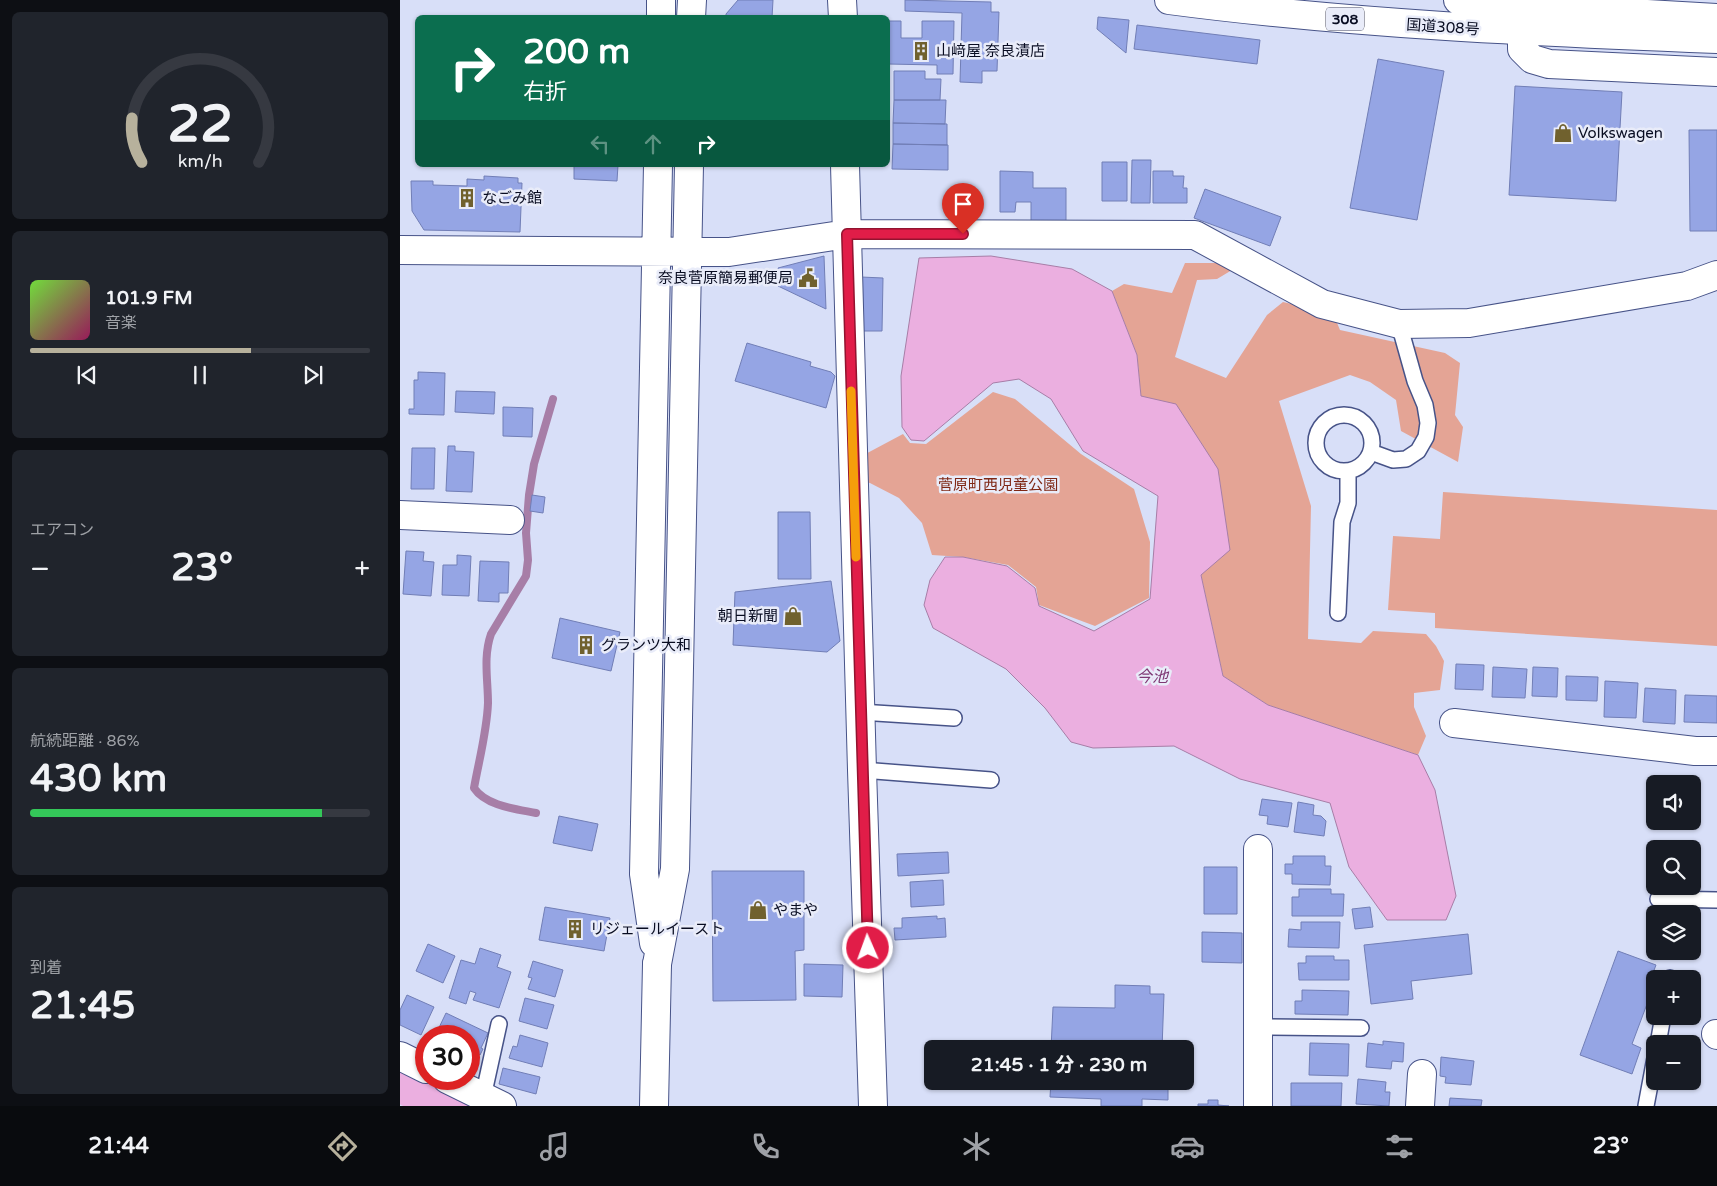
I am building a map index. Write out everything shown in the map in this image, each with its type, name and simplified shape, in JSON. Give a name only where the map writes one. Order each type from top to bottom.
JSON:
[{"type":"main road","points":[[660,15],[661,0]]},
{"type":"main road","points":[[691,15],[692,0]]},
{"type":"main road","points":[[842,0],[842,15]]},
{"type":"main road","name":"国道308号","points":[[1169,0],[1244,10],[1371,22],[1522,32],[1717,39]]},
{"type":"main road","name":"国道308号","points":[[1458,0],[1525,7],[1717,18]]},
{"type":"main road","points":[[1522,32],[1522,49],[1532,59],[1550,64],[1717,72]]},
{"type":"main road","points":[[654,1106],[657,964],[644,874],[658,167]]},
{"type":"main road","points":[[657,964],[675,869],[689,167]]},
{"type":"main road","points":[[845,167],[873,1106]]},
{"type":"main road","points":[[400,250],[730,252],[847,234],[1195,235],[1322,304],[1399,324],[1469,323],[1686,286],[1717,275]]},
{"type":"main road","points":[[400,515],[510,520]]},
{"type":"main road","points":[[1454,723],[1696,751],[1717,751]]},
{"type":"main road","points":[[1258,849],[1258,1106]]},
{"type":"main road","points":[[400,1056],[415,1064]]},
{"type":"main road","points":[[1420,1106],[1422,1074]]},
{"type":"main road","points":[[470,1090],[493,1101]]},
{"type":"lane","points":[[1371,452],[1393,460],[1406,459],[1418,451],[1426,438],[1428,423],[1425,405],[1415,380],[1399,324]]},
{"type":"lane","points":[[1344,414],[1355,417],[1363,422],[1373,439],[1371,452],[1366,460],[1359,467],[1348,471],[1334,468],[1322,460],[1317,449],[1316,439],[1319,430],[1326,421],[1344,414]]},
{"type":"lane","points":[[1338,613],[1342,522],[1348,502],[1348,471]]},
{"type":"lane","points":[[860,712],[954,718]]},
{"type":"lane","points":[[862,770],[991,780]]},
{"type":"lane","points":[[1658,899],[1717,900]]},
{"type":"lane","points":[[493,1101],[499,1024]]},
{"type":"lane","points":[[1258,1027],[1361,1028]]},
{"type":"lane","points":[[1646,1106],[1649,1090]]},
{"type":"green space","points":[[1185,263],[1226,263],[1232,270],[1217,279],[1197,280],[1175,357],[1226,378],[1267,315],[1283,302],[1309,308],[1335,318],[1340,330],[1445,353],[1460,363],[1455,415],[1463,427],[1458,462],[1401,431],[1396,400],[1370,382],[1350,375],[1279,401],[1311,506],[1308,639],[1361,643],[1373,631],[1426,634],[1436,646],[1444,661],[1440,690],[1414,693],[1414,707],[1426,736],[1418,755],[1268,705],[1223,676],[1201,575],[1141,396],[1137,355],[1112,291],[1124,284],[1172,293]]},
{"type":"green space","name":"菅原町西児童公園","points":[[993,392],[1015,399],[1081,454],[1134,489],[1150,542],[1149,598],[1095,626],[1039,605],[1036,587],[1008,565],[963,557],[932,555],[922,523],[899,498],[870,483],[857,481],[858,458],[903,434],[910,443],[926,444]]},
{"type":"green space","points":[[1443,492],[1717,510],[1717,646],[1435,628],[1435,613],[1388,610],[1393,536],[1440,539]]},
{"type":"water","name":"今池","points":[[991,256],[1072,269],[1112,291],[1137,355],[1141,396],[1176,404],[1218,469],[1230,550],[1201,575],[1223,676],[1268,705],[1418,755],[1435,790],[1456,896],[1446,920],[1387,920],[1349,867],[1330,803],[1240,779],[1174,746],[1093,748],[1071,742],[1045,708],[1006,669],[933,628],[924,605],[930,580],[945,557],[963,557],[1007,566],[1035,588],[1039,606],[1094,631],[1150,599],[1158,496],[1083,451],[1051,399],[1019,379],[993,383],[924,441],[911,440],[902,427],[901,376],[919,258]]},
{"type":"building","points":[[738,0],[773,0],[772,15],[726,14]]},
{"type":"building","points":[[905,0],[991,2],[991,12],[999,12],[997,71],[982,71],[982,83],[960,82],[962,13],[905,11]]},
{"type":"building","points":[[1098,17],[1129,20],[1126,53],[1097,29]]},
{"type":"building","name":"山﨑屋 奈良漬店","points":[[890,21],[901,21],[901,38],[922,38],[922,21],[954,21],[953,74],[937,74],[937,65],[890,64]]},
{"type":"building","points":[[1137,25],[1260,40],[1257,64],[1134,49]]},
{"type":"building","points":[[1378,59],[1444,71],[1417,220],[1350,208]]},
{"type":"building","points":[[894,71],[925,71],[925,79],[941,79],[940,100],[894,100]]},
{"type":"building","points":[[1515,86],[1622,92],[1616,201],[1509,195]]},
{"type":"building","points":[[894,100],[946,100],[945,124],[893,123]]},
{"type":"building","points":[[893,123],[947,124],[947,145],[893,144]]},
{"type":"building","points":[[1689,130],[1717,130],[1717,231],[1690,231]]},
{"type":"building","points":[[893,144],[948,145],[948,170],[892,169]]},
{"type":"building","points":[[1132,160],[1151,160],[1150,203],[1131,203]]},
{"type":"building","points":[[1102,162],[1127,162],[1127,201],[1102,201]]},
{"type":"building","points":[[574,167],[618,167],[617,181],[574,179]]},
{"type":"building","points":[[1000,171],[1033,172],[1033,188],[1066,188],[1066,224],[1031,223],[1031,202],[1016,202],[1015,212],[1000,212]]},
{"type":"building","points":[[1153,171],[1173,171],[1173,176],[1184,176],[1183,188],[1187,188],[1187,203],[1153,203]]},
{"type":"building","name":"なごみ館","points":[[484,176],[518,178],[518,183],[522,183],[520,232],[424,230],[412,211],[411,181],[433,181],[433,185],[467,186],[467,179],[484,180]]},
{"type":"building","points":[[1205,189],[1281,217],[1270,246],[1194,218]]},
{"type":"building","points":[[824,256],[826,309],[778,286],[778,268]]},
{"type":"building","points":[[861,277],[883,278],[882,331],[860,331]]},
{"type":"building","points":[[747,343],[811,362],[810,366],[831,372],[835,376],[826,408],[735,381]]},
{"type":"building","points":[[418,372],[445,373],[444,415],[409,414],[409,409],[414,409],[414,380],[418,380]]},
{"type":"building","points":[[456,391],[495,392],[494,414],[455,412]]},
{"type":"building","points":[[503,407],[533,408],[532,437],[503,436]]},
{"type":"building","points":[[448,446],[455,446],[455,451],[474,452],[472,492],[446,491]]},
{"type":"building","points":[[412,448],[435,448],[434,489],[411,489]]},
{"type":"building","points":[[532,495],[545,497],[543,513],[530,511]]},
{"type":"building","points":[[778,512],[810,512],[811,579],[778,579]]},
{"type":"building","points":[[406,551],[424,552],[423,561],[434,562],[431,596],[403,594]]},
{"type":"building","points":[[457,555],[471,556],[469,596],[442,595],[443,565],[457,565]]},
{"type":"building","points":[[480,561],[509,562],[508,593],[499,593],[499,602],[478,601]]},
{"type":"building","points":[[831,581],[840,641],[827,652],[733,645],[735,592]]},
{"type":"building","name":"グランツ大和","points":[[560,618],[620,632],[611,671],[552,658]]},
{"type":"building","points":[[1456,664],[1484,665],[1483,690],[1455,689]]},
{"type":"building","points":[[1493,667],[1527,669],[1525,698],[1492,697]]},
{"type":"building","points":[[1533,667],[1558,668],[1557,697],[1532,696]]},
{"type":"building","points":[[1566,676],[1598,677],[1597,701],[1566,700]]},
{"type":"building","points":[[1605,681],[1638,683],[1636,718],[1604,717]]},
{"type":"building","points":[[1645,688],[1676,690],[1675,724],[1643,722]]},
{"type":"building","points":[[1685,695],[1717,696],[1717,723],[1684,722]]},
{"type":"building","points":[[1262,799],[1292,803],[1288,827],[1267,824],[1268,816],[1259,815]]},
{"type":"building","points":[[1298,802],[1314,805],[1313,815],[1321,816],[1326,821],[1324,836],[1294,832]]},
{"type":"building","points":[[559,816],[598,824],[592,851],[553,843]]},
{"type":"building","points":[[948,852],[949,873],[898,876],[897,854]]},
{"type":"building","points":[[1293,856],[1325,856],[1325,866],[1331,866],[1330,885],[1292,884],[1292,874],[1285,874],[1285,864],[1293,864]]},
{"type":"building","points":[[1204,867],[1237,867],[1237,914],[1204,914]]},
{"type":"building","name":"やまや","points":[[712,871],[804,871],[804,950],[795,951],[796,1000],[713,1001]]},
{"type":"building","points":[[943,880],[944,905],[911,907],[910,882]]},
{"type":"building","points":[[1299,889],[1331,889],[1331,894],[1344,894],[1343,916],[1292,916],[1292,897],[1299,897]]},
{"type":"building","name":"リジェールイースト","points":[[545,907],[610,918],[604,951],[539,940]]},
{"type":"building","points":[[1370,907],[1373,927],[1355,929],[1352,909]]},
{"type":"building","points":[[937,916],[937,919],[945,918],[946,937],[895,940],[894,928],[902,928],[902,918]]},
{"type":"building","points":[[1301,922],[1340,922],[1339,948],[1288,947],[1289,929],[1301,930]]},
{"type":"building","points":[[1202,932],[1242,933],[1242,963],[1202,962]]},
{"type":"building","points":[[1468,934],[1472,974],[1411,981],[1413,999],[1371,1004],[1364,945]]},
{"type":"building","points":[[428,944],[455,956],[443,983],[416,971]]},
{"type":"building","points":[[480,948],[501,955],[497,967],[511,972],[499,1008],[473,1000],[476,993],[470,991],[466,1004],[449,998],[461,960],[475,964]]},
{"type":"building","points":[[1618,951],[1656,965],[1654,970],[1646,970],[1646,1007],[1632,1044],[1641,1048],[1632,1074],[1580,1055]]},
{"type":"building","points":[[1306,956],[1334,956],[1334,960],[1349,960],[1349,980],[1299,980],[1298,963],[1306,963]]},
{"type":"building","points":[[533,961],[563,970],[555,997],[528,989],[532,978],[528,977]]},
{"type":"building","points":[[804,964],[843,965],[842,997],[804,996]]},
{"type":"building","points":[[1115,985],[1150,986],[1150,994],[1164,994],[1162,1040],[1051,1040],[1053,1007],[1115,1008]]},
{"type":"building","points":[[1302,990],[1349,991],[1348,1015],[1295,1014],[1295,1001],[1302,1001]]},
{"type":"building","points":[[407,995],[434,1007],[426,1025],[415,1025],[415,1032],[400,1025],[400,1010]]},
{"type":"building","points":[[525,998],[554,1005],[547,1029],[519,1021]]},
{"type":"building","points":[[446,1013],[471,1025],[440,1025]]},
{"type":"building","points":[[480,1029],[488,1033],[481,1048],[483,1049],[480,1055]]},
{"type":"building","points":[[520,1035],[548,1043],[542,1067],[509,1058],[513,1046],[517,1047]]},
{"type":"building","points":[[1383,1041],[1404,1043],[1403,1062],[1392,1061],[1391,1069],[1366,1067],[1368,1043],[1383,1045]]},
{"type":"building","points":[[1310,1043],[1349,1044],[1348,1076],[1309,1075]]},
{"type":"building","points":[[1441,1057],[1474,1061],[1471,1085],[1445,1083],[1446,1077],[1440,1076]]},
{"type":"building","points":[[503,1068],[540,1077],[536,1094],[499,1084]]},
{"type":"building","points":[[1358,1079],[1386,1082],[1385,1092],[1390,1092],[1389,1106],[1356,1104]]},
{"type":"building","points":[[1291,1083],[1342,1083],[1341,1106],[1291,1106]]},
{"type":"building","points":[[1050,1090],[1168,1090],[1168,1100],[1142,1099],[1142,1106],[1101,1106],[1101,1099],[1050,1097]]},
{"type":"building","points":[[1450,1098],[1482,1100],[1481,1106],[1449,1106]]},
{"type":"building","points":[[1208,1100],[1218,1100],[1218,1105],[1229,1106],[1198,1106],[1198,1104],[1208,1104]]},
{"type":"waterway","points":[[536,813],[494,803],[479,794],[474,788],[487,714],[487,651],[491,634],[526,576],[528,560],[526,533],[529,495],[534,464],[553,399]]},
{"type":"waterway","points":[[400,1080],[453,1106]]},
{"type":"slow traffic","points":[[851,391],[856,557]]},
{"type":"place","name":"山﨑屋 奈良漬店","points":[[921,51]]},
{"type":"place","name":"Volkswagen","points":[[1563,133]]},
{"type":"place","name":"なごみ館","points":[[467,198]]},
{"type":"place","name":"奈良菅原簡易郵便局","points":[[808,278]]},
{"type":"place","name":"朝日新聞","points":[[793,616]]},
{"type":"place","name":"グランツ大和","points":[[586,645]]},
{"type":"place","name":"やまや","points":[[758,910]]},
{"type":"place","name":"リジェールイースト","points":[[575,929]]},
{"type":"route","points":[[868,948],[847,234],[963,234]]}]
